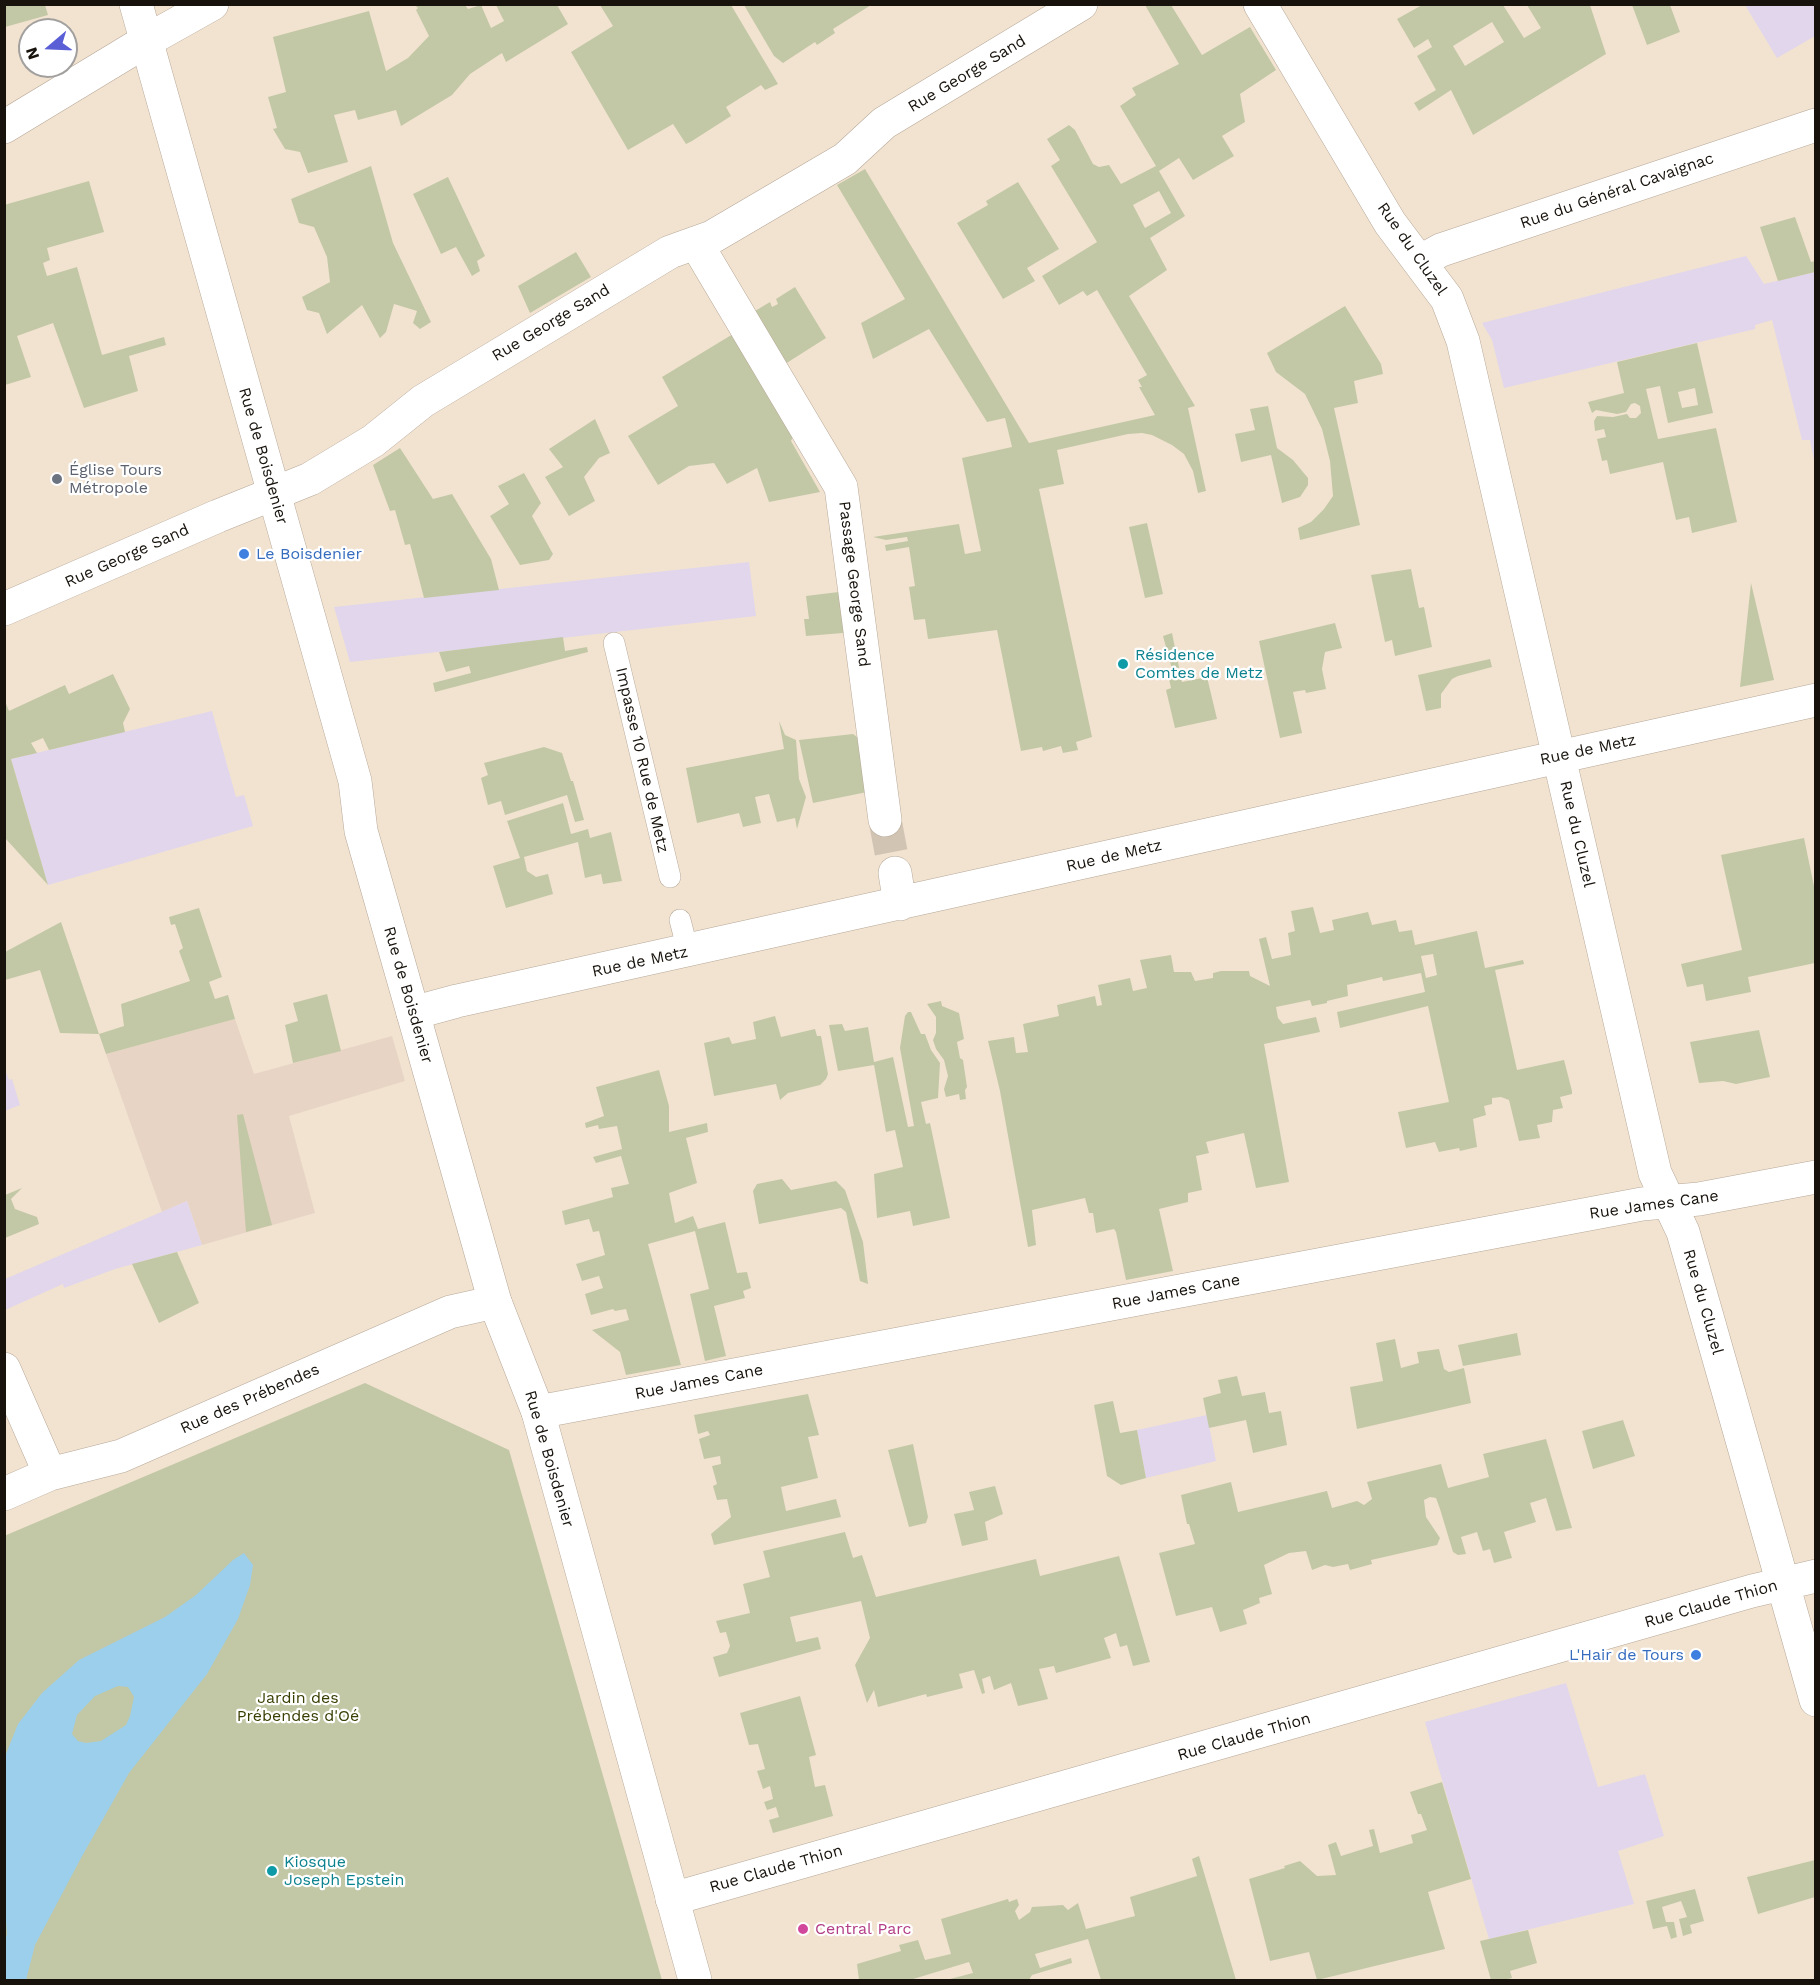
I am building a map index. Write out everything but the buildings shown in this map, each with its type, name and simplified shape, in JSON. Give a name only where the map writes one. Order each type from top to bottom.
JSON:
[{"type":"street","name":"Rue de Boisdenier","points":[[136,4],[355,781],[362,831],[413,1013],[495,1302],[538,1412],[695,1980]]},
{"type":"street","points":[[4,127],[212,4]]},
{"type":"street","name":"Rue George Sand","points":[[4,609],[310,479],[373,441],[423,401],[442,389],[670,252],[712,237],[845,159],[884,123],[1081,4]]},
{"type":"street","name":"Rue du Cluzel","points":[[1260,4],[1390,223],[1421,261],[1447,299],[1463,341],[1655,1173],[1683,1232],[1815,1700]]},
{"type":"street","name":"Rue du Général Cavaignac","points":[[1421,261],[1441,250],[1815,125]]},
{"type":"street","name":"Passage George Sand","points":[[696,243],[841,487],[885,820]]},
{"type":"street","name":"Rue de Metz","points":[[413,1013],[688,951],[897,888],[1559,757],[1815,700]]},
{"type":"street","name":"Rue James Cane","points":[[538,1412],[1642,1204],[1699,1200],[1815,1177]]},
{"type":"street","name":"Rue des Prébendes","points":[[4,1494],[50,1474],[121,1456],[450,1312],[495,1302]]},
{"type":"street","points":[[4,1369],[50,1474]]},
{"type":"street","name":"Rue Claude Thion","points":[[672,1899],[1815,1576]]},
{"type":"lane","name":"Impasse 10 Rue de Metz","points":[[614,643],[670,877]]},
{"type":"lane","points":[[680,920],[688,951]]},
{"type":"shaded area","points":[[1745,5],[1815,5],[1815,36],[1777,58]]},
{"type":"shaded area","points":[[1746,256],[1764,284],[1815,272],[1815,465],[1810,440],[1802,440],[1772,320],[1755,325],[1755,329],[1504,388],[1492,340],[1482,323]]},
{"type":"shaded area","points":[[749,562],[756,616],[350,662],[334,607]]},
{"type":"shaded area","points":[[212,711],[236,797],[244,795],[253,826],[48,885],[11,759]]},
{"type":"shaded area","points":[[235,1019],[254,1074],[392,1036],[405,1081],[289,1116],[315,1213],[202,1245],[187,1201],[162,1212],[106,1054]]},
{"type":"shaded area","points":[[4,1067],[9,1080],[12,1079],[20,1105],[5,1111]]},
{"type":"shaded area","points":[[187,1201],[202,1245],[115,1269],[64,1288],[63,1284],[5,1310],[5,1279]]},
{"type":"shaded area","points":[[1207,1415],[1216,1461],[1146,1478],[1137,1430]]},
{"type":"shaded area","points":[[1566,1683],[1598,1787],[1645,1774],[1664,1836],[1618,1851],[1634,1904],[1489,1939],[1425,1722]]},
{"type":"green space","points":[[5,4],[45,5],[48,15],[37,18],[18,18],[18,23],[5,27]]},
{"type":"green space","points":[[415,5],[465,5],[468,9],[481,5],[491,28],[504,21],[496,5],[557,5],[568,24],[506,62],[502,53],[470,74],[452,95],[401,126],[396,110],[358,120],[355,110],[334,115],[348,162],[308,173],[300,152],[285,149],[273,129],[277,128],[268,97],[286,92],[273,37],[369,11],[386,71],[408,58],[429,36]]},
{"type":"green space","points":[[600,5],[731,5],[778,84],[765,90],[761,85],[726,107],[731,116],[686,144],[673,124],[628,150],[571,52],[613,26]]},
{"type":"green space","points":[[744,5],[871,5],[833,29],[835,33],[817,45],[815,42],[783,63],[774,56]]},
{"type":"green space","points":[[1145,5],[1171,5],[1202,55],[1250,27],[1276,70],[1240,94],[1245,122],[1222,136],[1234,156],[1193,180],[1179,158],[1159,171],[1185,216],[1150,238],[1167,270],[1129,296],[1195,406],[1188,408],[1206,491],[1198,493],[1193,471],[1184,454],[1152,435],[1128,434],[1057,450],[1064,484],[1039,489],[1092,737],[1076,742],[1078,750],[1063,753],[1061,746],[1043,751],[1042,747],[1021,751],[997,630],[928,639],[925,619],[914,620],[909,587],[915,586],[909,547],[886,551],[885,545],[908,541],[907,537],[886,540],[873,537],[959,524],[965,554],[981,551],[962,458],[1012,447],[1005,418],[987,422],[929,329],[873,359],[861,323],[905,299],[837,185],[865,169],[1029,443],[1155,415],[1139,387],[1142,387],[1138,380],[1147,375],[1097,290],[1087,296],[1083,291],[1059,305],[1042,276],[1097,242],[1051,166],[1060,160],[1047,139],[1069,125],[1075,130],[1093,164],[1099,167],[1109,165],[1121,184],[1156,166],[1120,106],[1136,95],[1132,88],[1179,64]],"holes":[[[1159,191],[1171,213],[1145,228],[1133,205]]]},
{"type":"green space","points":[[1422,5],[1503,5],[1524,38],[1541,28],[1527,5],[1590,5],[1606,54],[1473,135],[1451,90],[1419,111],[1414,103],[1436,90],[1417,56],[1432,47],[1428,39],[1414,48],[1397,19]],"holes":[[[1492,22],[1504,42],[1465,66],[1453,46]]]},
{"type":"green space","points":[[1632,5],[1670,5],[1680,32],[1647,45]]},
{"type":"green space","points":[[371,166],[393,243],[431,322],[420,329],[413,323],[417,311],[394,304],[386,332],[380,338],[362,305],[327,334],[319,313],[307,310],[302,297],[330,282],[327,257],[314,227],[299,223],[291,199]]},
{"type":"green space","points":[[448,177],[485,256],[477,261],[480,271],[472,276],[456,247],[441,254],[413,194]]},
{"type":"green space","points":[[89,181],[104,232],[47,248],[50,260],[43,263],[47,276],[77,267],[102,355],[164,337],[166,345],[129,356],[138,391],[84,408],[53,323],[17,336],[31,377],[5,385],[4,205]]},
{"type":"green space","points":[[1018,182],[1059,249],[1027,268],[1035,281],[1003,299],[957,223],[988,205],[986,201]]},
{"type":"green space","points":[[1795,217],[1811,262],[1815,261],[1815,272],[1778,281],[1760,227]]},
{"type":"green space","points":[[576,252],[591,277],[530,313],[518,286]]},
{"type":"green space","points":[[795,287],[826,338],[782,366],[750,314],[770,302],[772,307],[778,304],[776,299]]},
{"type":"green space","points":[[1345,306],[1381,364],[1383,374],[1354,381],[1358,403],[1334,408],[1360,525],[1300,540],[1298,528],[1311,522],[1333,496],[1330,461],[1322,429],[1305,394],[1276,372],[1267,353]]},
{"type":"green space","points":[[738,331],[797,428],[791,441],[820,492],[769,502],[757,468],[727,484],[714,463],[689,466],[658,485],[628,436],[678,406],[662,377]]},
{"type":"green space","points":[[1697,343],[1713,413],[1668,423],[1660,386],[1646,389],[1658,439],[1716,428],[1737,522],[1692,533],[1689,517],[1676,520],[1663,462],[1610,474],[1607,460],[1602,461],[1597,439],[1606,437],[1604,429],[1595,431],[1594,421],[1597,416],[1613,417],[1627,414],[1630,418],[1636,418],[1641,413],[1640,406],[1635,403],[1631,404],[1626,412],[1617,414],[1596,410],[1592,413],[1588,402],[1624,393],[1617,362]],"holes":[[[1695,388],[1698,405],[1682,408],[1678,392]]]},
{"type":"green space","points":[[1268,406],[1277,448],[1293,460],[1308,478],[1308,485],[1300,497],[1282,503],[1271,455],[1241,462],[1235,434],[1255,430],[1250,409]]},
{"type":"green space","points":[[595,419],[610,453],[599,458],[584,477],[595,501],[569,516],[545,477],[563,467],[549,449]]},
{"type":"green space","points":[[400,448],[433,499],[452,494],[491,559],[499,590],[424,598],[410,544],[405,545],[395,510],[390,511],[373,465]]},
{"type":"green space","points":[[524,473],[541,503],[532,516],[553,554],[549,560],[520,565],[490,516],[509,504],[498,486]]},
{"type":"green space","points":[[1147,523],[1163,594],[1145,598],[1129,527]]},
{"type":"green space","points":[[1411,569],[1419,608],[1424,607],[1432,647],[1395,656],[1392,640],[1385,642],[1371,575]]},
{"type":"green space","points":[[1751,583],[1774,680],[1740,687]]},
{"type":"green space","points":[[847,591],[843,633],[806,636],[804,619],[809,619],[806,596]]},
{"type":"green space","points":[[1335,623],[1342,648],[1325,652],[1322,669],[1326,689],[1306,693],[1305,690],[1293,692],[1302,733],[1280,738],[1259,641]]},
{"type":"green space","points":[[1172,633],[1182,682],[1207,677],[1217,719],[1175,728],[1166,690],[1171,688],[1167,670],[1172,669],[1163,636]]},
{"type":"green space","points":[[563,637],[565,651],[587,647],[588,652],[435,692],[433,683],[471,673],[469,666],[446,672],[439,652]]},
{"type":"green space","points":[[1490,659],[1492,667],[1452,679],[1441,694],[1441,708],[1426,711],[1418,675]]},
{"type":"green space","points":[[113,674],[130,709],[123,723],[125,732],[49,750],[43,738],[31,743],[37,753],[11,759],[48,885],[5,838],[5,701],[9,711],[65,685],[69,694]]},
{"type":"green space","points":[[779,721],[785,735],[796,740],[799,779],[806,797],[797,829],[795,818],[777,822],[769,794],[755,797],[761,823],[743,827],[739,813],[697,823],[686,768],[784,749]]},
{"type":"green space","points":[[853,734],[865,743],[872,791],[813,803],[799,740]]},
{"type":"green space","points":[[544,747],[562,753],[584,820],[575,822],[567,795],[505,815],[501,801],[488,805],[481,778],[488,775],[484,763]]},
{"type":"green space","points":[[563,803],[571,834],[588,829],[590,838],[611,832],[622,881],[603,884],[601,874],[585,878],[578,842],[524,857],[527,871],[536,877],[548,874],[553,894],[506,908],[493,866],[520,858],[507,821]]},
{"type":"green space","points":[[1804,838],[1815,891],[1815,963],[1748,977],[1751,992],[1706,1001],[1703,984],[1687,987],[1681,964],[1742,950],[1721,855]]},
{"type":"green space","points":[[1313,907],[1320,933],[1334,930],[1332,920],[1368,912],[1372,925],[1396,920],[1399,932],[1412,930],[1415,945],[1477,931],[1485,968],[1523,960],[1524,964],[1495,970],[1517,1070],[1564,1060],[1572,1091],[1572,1094],[1560,1097],[1563,1108],[1553,1110],[1552,1122],[1537,1125],[1540,1138],[1519,1141],[1509,1100],[1501,1097],[1492,1098],[1492,1104],[1484,1106],[1486,1115],[1473,1119],[1477,1147],[1439,1152],[1435,1142],[1406,1148],[1398,1112],[1449,1102],[1428,1006],[1340,1028],[1337,1012],[1425,992],[1421,973],[1383,981],[1382,977],[1347,985],[1348,996],[1327,1001],[1327,1003],[1312,1006],[1310,1000],[1276,1007],[1278,1018],[1283,1024],[1316,1017],[1320,1032],[1264,1044],[1289,1182],[1256,1188],[1244,1133],[1206,1142],[1209,1153],[1196,1156],[1202,1190],[1188,1193],[1188,1202],[1159,1209],[1173,1271],[1126,1280],[1116,1232],[1114,1229],[1096,1233],[1093,1213],[1089,1213],[1085,1198],[1032,1210],[1036,1245],[1028,1247],[1000,1091],[988,1041],[1014,1037],[1016,1053],[1028,1052],[1023,1024],[1059,1016],[1057,1005],[1095,996],[1097,1006],[1102,1005],[1098,985],[1130,978],[1133,991],[1147,988],[1140,960],[1171,955],[1174,972],[1191,972],[1195,981],[1213,978],[1213,973],[1221,971],[1249,971],[1250,976],[1270,986],[1259,939],[1266,937],[1272,959],[1291,955],[1288,933],[1295,931],[1291,911]],"holes":[[[1433,954],[1437,975],[1426,978],[1421,956]]]},
{"type":"green space","points":[[199,908],[222,977],[209,982],[215,999],[228,995],[235,1019],[106,1054],[99,1034],[124,1026],[121,1004],[190,981],[179,951],[183,948],[175,924],[171,925],[169,917]]},
{"type":"green space","points":[[61,922],[99,1034],[60,1033],[40,970],[5,980],[5,952]]},
{"type":"green space","points":[[327,994],[341,1051],[293,1063],[285,1025],[298,1021],[293,1003]]},
{"type":"green space","points":[[941,1001],[942,1006],[959,1013],[964,1039],[957,1042],[960,1058],[963,1060],[967,1087],[966,1099],[960,1100],[959,1094],[946,1097],[944,1089],[948,1076],[944,1060],[933,1040],[936,1033],[936,1017],[927,1004]]},
{"type":"green space","points":[[911,1012],[921,1034],[925,1034],[931,1050],[940,1063],[938,1098],[921,1102],[926,1124],[930,1123],[950,1218],[913,1226],[910,1211],[877,1218],[874,1174],[903,1167],[895,1130],[886,1132],[874,1065],[838,1071],[829,1025],[842,1024],[845,1031],[868,1027],[874,1062],[893,1057],[908,1127],[914,1126],[900,1048],[905,1016]]},
{"type":"green space","points":[[775,1016],[781,1037],[815,1029],[817,1036],[821,1036],[828,1074],[826,1079],[820,1085],[788,1093],[780,1100],[776,1084],[714,1096],[704,1043],[729,1037],[732,1044],[756,1039],[753,1022]]},
{"type":"green space","points":[[1759,1030],[1770,1077],[1736,1084],[1723,1081],[1699,1083],[1690,1042]]},
{"type":"green space","points":[[659,1070],[669,1106],[669,1132],[707,1123],[708,1132],[686,1138],[697,1183],[669,1193],[675,1223],[693,1216],[698,1229],[725,1222],[737,1273],[747,1272],[751,1288],[743,1291],[745,1298],[714,1306],[726,1356],[705,1361],[690,1294],[709,1289],[695,1231],[648,1244],[681,1365],[626,1375],[620,1352],[592,1330],[629,1320],[626,1309],[615,1311],[613,1309],[591,1315],[585,1294],[603,1288],[599,1276],[582,1281],[576,1264],[605,1255],[599,1231],[593,1232],[589,1219],[565,1225],[562,1211],[613,1197],[611,1188],[629,1184],[621,1156],[596,1163],[593,1157],[622,1149],[617,1126],[599,1129],[598,1125],[586,1128],[585,1123],[604,1116],[596,1087]]},
{"type":"green space","points":[[243,1114],[272,1225],[246,1232],[237,1115]]},
{"type":"green space","points":[[782,1179],[791,1190],[836,1181],[845,1190],[863,1242],[868,1284],[860,1281],[846,1212],[841,1208],[759,1224],[753,1191],[757,1184]]},
{"type":"green space","points":[[22,1188],[11,1199],[15,1209],[37,1217],[39,1224],[5,1238],[5,1195]]},
{"type":"green space","points":[[177,1252],[199,1303],[159,1323],[132,1264]]},
{"type":"green space","points":[[1517,1333],[1521,1355],[1463,1366],[1458,1345]]},
{"type":"green space","points":[[1395,1339],[1401,1368],[1419,1363],[1417,1352],[1439,1349],[1444,1369],[1449,1372],[1464,1368],[1471,1403],[1357,1429],[1350,1387],[1383,1381],[1376,1343]]},
{"type":"green space","points":[[1237,1376],[1242,1396],[1265,1392],[1269,1413],[1281,1411],[1287,1445],[1253,1453],[1246,1420],[1209,1428],[1203,1398],[1221,1393],[1218,1380]]},
{"type":"green space","name":"Jardin des Prébendes d'Oé","points":[[365,1383],[509,1450],[662,1980],[5,1980],[4,1536]]},
{"type":"green space","points":[[808,1394],[819,1435],[808,1437],[818,1478],[781,1487],[786,1511],[836,1499],[841,1517],[714,1545],[711,1534],[731,1517],[727,1499],[717,1500],[713,1486],[717,1484],[712,1466],[721,1464],[720,1456],[704,1459],[699,1439],[710,1435],[708,1431],[698,1434],[694,1415]]},
{"type":"green space","points":[[1113,1401],[1120,1433],[1137,1430],[1146,1478],[1121,1485],[1107,1476],[1094,1405]]},
{"type":"green space","points":[[1623,1420],[1635,1456],[1593,1469],[1582,1431]]},
{"type":"green space","points":[[1546,1439],[1572,1528],[1556,1531],[1546,1498],[1530,1503],[1536,1522],[1504,1532],[1512,1558],[1494,1563],[1490,1549],[1483,1551],[1477,1532],[1461,1537],[1466,1554],[1458,1555],[1453,1552],[1436,1498],[1430,1497],[1424,1500],[1426,1517],[1440,1538],[1437,1545],[1371,1560],[1372,1564],[1350,1570],[1348,1564],[1333,1567],[1325,1565],[1312,1570],[1306,1551],[1289,1553],[1264,1565],[1272,1594],[1259,1598],[1260,1603],[1243,1610],[1247,1624],[1220,1632],[1212,1607],[1176,1616],[1159,1553],[1195,1544],[1189,1524],[1187,1524],[1181,1495],[1231,1482],[1238,1512],[1327,1491],[1332,1508],[1357,1501],[1364,1505],[1372,1499],[1367,1482],[1441,1464],[1448,1488],[1489,1477],[1483,1454]]},
{"type":"green space","points":[[913,1444],[928,1517],[926,1523],[909,1527],[888,1450]]},
{"type":"green space","points":[[995,1486],[1003,1514],[985,1522],[988,1540],[962,1546],[954,1514],[974,1510],[969,1492]]},
{"type":"green space","points":[[845,1532],[853,1558],[862,1555],[876,1597],[1036,1559],[1040,1576],[1119,1556],[1150,1662],[1133,1666],[1127,1645],[1120,1647],[1116,1633],[1104,1638],[1111,1658],[1056,1673],[1054,1666],[1039,1669],[1048,1699],[1018,1706],[1011,1683],[994,1690],[990,1676],[982,1679],[985,1693],[982,1694],[974,1670],[959,1674],[963,1688],[927,1697],[926,1694],[878,1707],[874,1690],[867,1703],[855,1665],[870,1638],[861,1601],[790,1617],[796,1642],[818,1637],[821,1649],[719,1677],[713,1657],[727,1653],[730,1646],[726,1632],[720,1633],[716,1621],[750,1613],[743,1584],[770,1577],[763,1551]]},
{"type":"green space","points":[[800,1696],[816,1755],[809,1757],[815,1787],[825,1785],[833,1816],[773,1833],[769,1820],[779,1817],[776,1807],[767,1810],[764,1802],[773,1799],[770,1786],[763,1789],[757,1771],[765,1769],[758,1744],[749,1745],[740,1713]]},
{"type":"green space","points":[[1442,1782],[1471,1879],[1428,1892],[1445,1949],[1317,1980],[1309,1952],[1270,1961],[1249,1879],[1300,1861],[1317,1876],[1336,1875],[1328,1845],[1336,1842],[1341,1856],[1373,1846],[1369,1830],[1374,1829],[1380,1853],[1413,1843],[1411,1835],[1427,1830],[1410,1792]]},
{"type":"green space","points":[[1199,1856],[1236,1980],[1101,1980],[1088,1939],[1035,1954],[1040,1968],[1071,1958],[1072,1963],[1032,1975],[1029,1980],[946,1980],[973,1973],[969,1962],[910,1980],[859,1980],[857,1964],[901,1951],[899,1945],[918,1940],[925,1960],[951,1954],[941,1919],[1008,1899],[1009,1902],[1017,1899],[1019,1905],[1015,1911],[1019,1920],[1030,1912],[1032,1907],[1063,1905],[1068,1910],[1078,1903],[1086,1929],[1135,1916],[1130,1897],[1197,1876],[1192,1859]]},
{"type":"green space","points":[[1815,1860],[1815,1897],[1758,1914],[1747,1877]]},
{"type":"green space","points":[[1695,1889],[1704,1921],[1690,1925],[1692,1933],[1683,1936],[1679,1919],[1687,1917],[1681,1901],[1662,1907],[1666,1922],[1674,1922],[1677,1937],[1671,1939],[1667,1926],[1653,1929],[1646,1901]]},
{"type":"green space","points":[[1528,1930],[1537,1963],[1510,1971],[1512,1978],[1491,1980],[1480,1941]]},
{"type":"water","points":[[244,1553],[253,1565],[250,1585],[238,1619],[207,1674],[129,1773],[35,1945],[26,1980],[5,1980],[7,1934],[4,1898],[4,1759],[18,1724],[42,1693],[79,1660],[165,1617],[196,1595],[233,1560]],"holes":[[[118,1686],[128,1687],[134,1697],[126,1725],[101,1741],[86,1743],[78,1741],[72,1734],[77,1715],[95,1696]]]},
{"type":"tunnel","points":[[885,820],[895,873]]},
{"type":"place","name":"Église Tours Métropole","points":[[57,479]]},
{"type":"place","name":"Le Boisdenier","points":[[244,554]]},
{"type":"place","name":"Résidence Comtes de Metz","points":[[1123,664]]},
{"type":"place","name":"L'Hair de Tours","points":[[1696,1655]]},
{"type":"place","name":"Kiosque Joseph Epstein","points":[[272,1871]]},
{"type":"place","name":"Central Parc","points":[[803,1929]]}]
